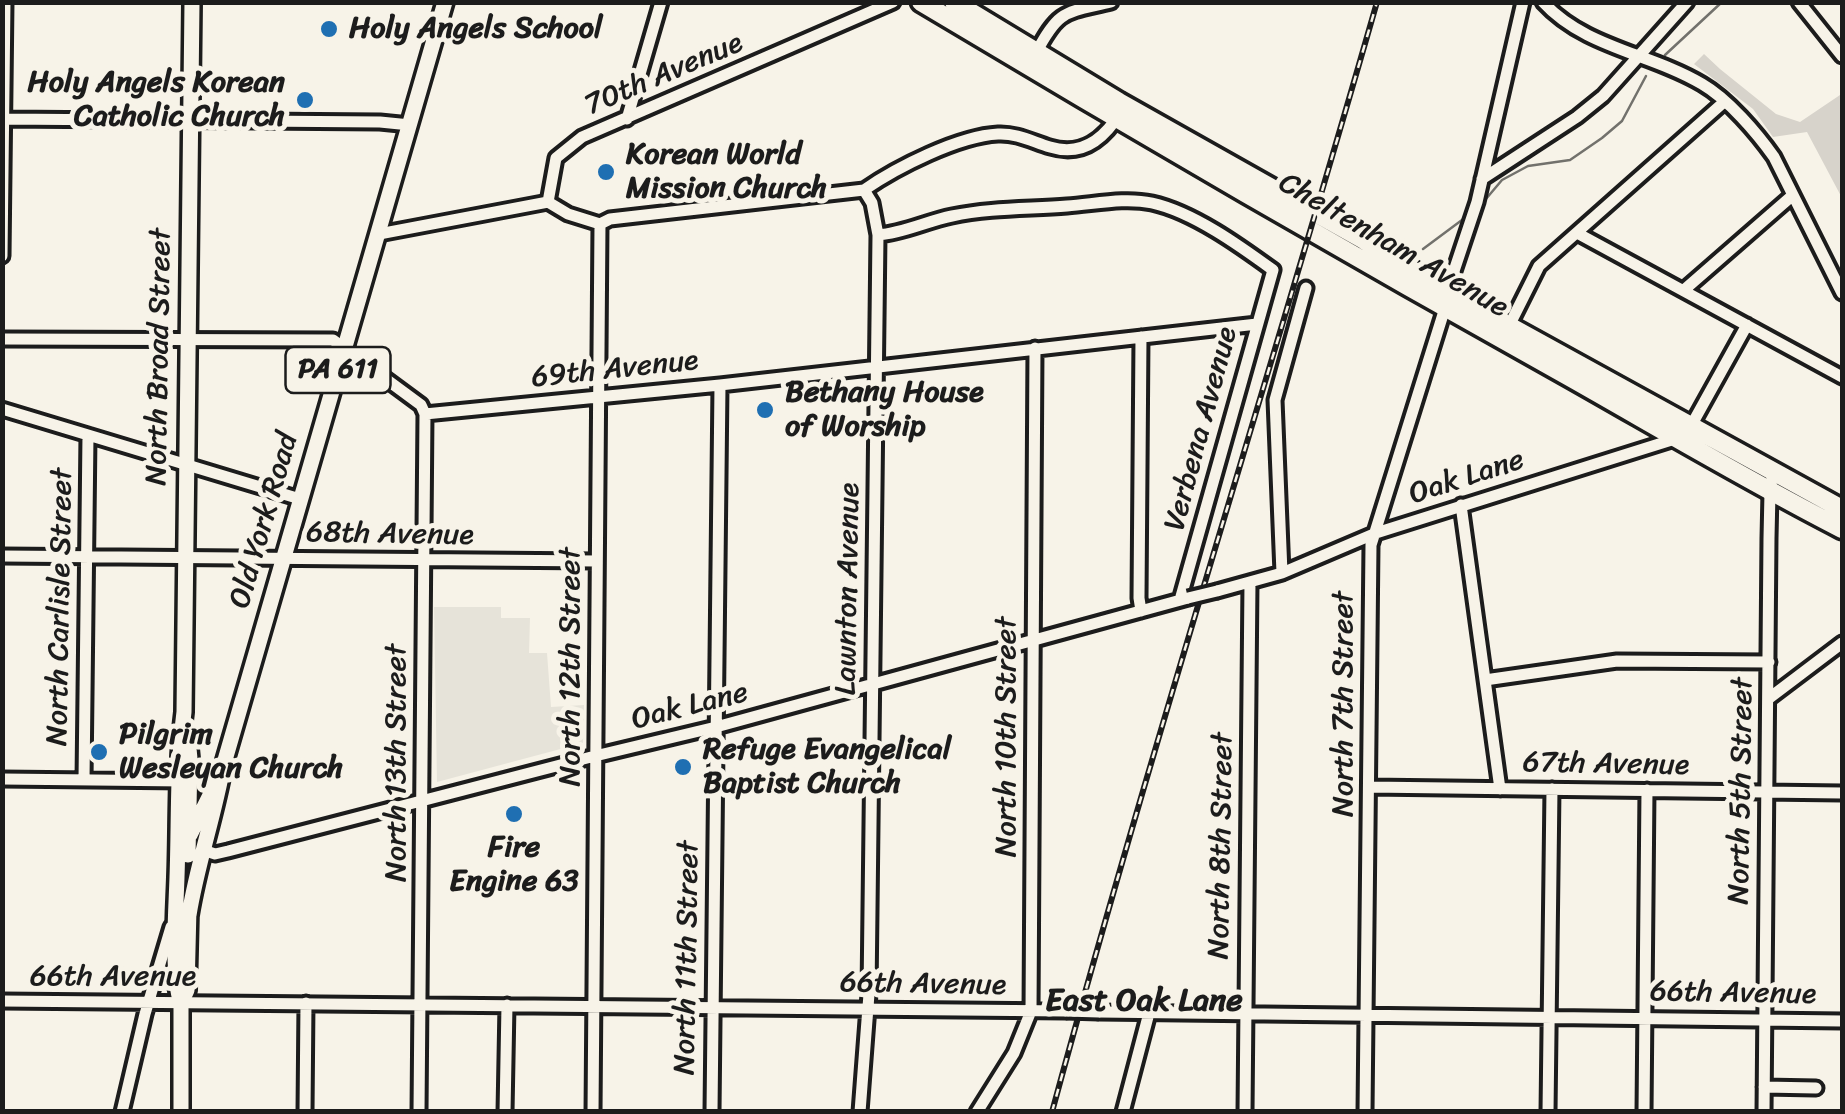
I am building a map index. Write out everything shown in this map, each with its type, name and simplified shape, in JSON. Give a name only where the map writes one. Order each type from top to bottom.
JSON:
[{"type":"highway","name":"Cheltenham Avenue","points":[[921,2],[1685,432],[1773,471],[1842,509]]},
{"type":"highway","name":"Cheltenham Avenue","points":[[954,2],[1120,112]]},
{"type":"highway","name":"Cheltenham Avenue","points":[[1446,300],[1509,326],[1685,432],[1770,492],[1842,529]]},
{"type":"main road","name":"North Broad Street","points":[[183,912],[188,839],[184,712],[192,2]]},
{"type":"main road","name":"Old York Road","points":[[183,912],[445,2]]},
{"type":"main road","name":"North Broad Street","points":[[182,1112],[182,1003],[187,990],[178,856],[184,781],[190,759],[184,712]]},
{"type":"main road","points":[[190,759],[198,767],[222,767]]},
{"type":"main road","name":"Old York Road","points":[[178,856],[222,767]]},
{"type":"street","points":[[2,256],[5,2]]},
{"type":"street","points":[[628,119],[661,2]]},
{"type":"street","name":"70th Avenue","points":[[548,202],[556,158],[582,138],[893,2]]},
{"type":"street","points":[[1036,53],[1054,22],[1065,14],[1110,2]]},
{"type":"street","name":"North 7th Street","points":[[1365,1112],[1371,552],[1477,202],[1523,2]]},
{"type":"street","points":[[1543,2],[1576,31],[1695,80],[1724,102],[1774,157],[1842,293]]},
{"type":"street","points":[[1482,179],[1577,117],[1602,96],[1686,2]]},
{"type":"street","points":[[1799,2],[1842,56]]},
{"type":"street","points":[[1509,326],[1538,266],[1724,102]]},
{"type":"street","points":[[378,234],[548,202],[568,214],[600,224],[646,214],[864,190],[882,177],[972,138],[1016,135],[1056,149],[1078,149],[1102,138],[1120,112]]},
{"type":"street","points":[[4,118],[410,125]]},
{"type":"street","name":"Lawnton Avenue","points":[[860,1112],[868,1008],[878,236],[872,202],[864,190]]},
{"type":"street","points":[[1684,290],[1793,196]]},
{"type":"street","name":"Verbena Avenue","points":[[878,236],[952,216],[1008,208],[1147,202],[1195,221],[1273,270],[1184,599]]},
{"type":"street","name":"North 12th Street","points":[[593,1112],[600,224]]},
{"type":"street","points":[[1577,234],[1842,377]]},
{"type":"street","points":[[1282,573],[1275,400],[1306,288]]},
{"type":"street","name":"69th Avenue","points":[[425,414],[1257,324]]},
{"type":"street","points":[[1685,432],[1747,325]]},
{"type":"street","points":[[1141,337],[1142,611]]},
{"type":"street","points":[[2,339],[333,340],[421,405],[425,414]]},
{"type":"street","name":"North 10th Street","points":[[977,1112],[1014,1053],[1031,1012],[1035,348]]},
{"type":"street","name":"North 11th Street","points":[[712,1112],[720,385]]},
{"type":"street","points":[[2,409],[300,499]]},
{"type":"street","name":"North 13th Street","points":[[419,1112],[425,414]]},
{"type":"street","name":"Oak Lane","points":[[203,850],[216,854],[716,727],[1282,573],[1376,533],[1685,432]]},
{"type":"street","name":"North Carlisle Street","points":[[84,780],[88,436]]},
{"type":"street","name":"North 5th Street","points":[[1764,1112],[1773,471]]},
{"type":"street","points":[[1461,505],[1500,789]]},
{"type":"street","name":"68th Avenue","points":[[2,556],[597,561]]},
{"type":"street","name":"North 8th Street","points":[[1245,1112],[1250,582]]},
{"type":"street","points":[[1768,699],[1842,644]]},
{"type":"street","points":[[1485,680],[1617,661],[1768,662]]},
{"type":"street","points":[[2,780],[184,781]]},
{"type":"street","name":"67th Avenue","points":[[1369,788],[1842,792]]},
{"type":"street","points":[[1548,1112],[1552,790]]},
{"type":"street","points":[[1644,1112],[1647,790]]},
{"type":"street","name":"Old York Road","points":[[122,1112],[149,1002],[183,912]]},
{"type":"street","name":"66th Avenue","points":[[2,1001],[1842,1020]]},
{"type":"street","points":[[305,1112],[306,1003]]},
{"type":"street","points":[[505,1112],[507,1005]]},
{"type":"street","points":[[1123,1112],[1149,1013]]},
{"type":"street","points":[[1764,1086],[1816,1088]]},
{"type":"shaded area","points":[[1704,54],[1776,114],[1800,122],[1840,95],[1842,84],[1842,198],[1807,132],[1773,137],[1753,109],[1694,64]]},
{"type":"shaded area","points":[[434,607],[501,607],[501,618],[530,618],[529,653],[547,653],[551,707],[584,705],[583,743],[437,782]]},
{"type":"waterway","points":[[1665,55],[1722,2]]},
{"type":"waterway","points":[[1480,206],[1502,180],[1528,166],[1570,160],[1602,138],[1622,121],[1646,76]]},
{"type":"waterway","points":[[1423,249],[1466,217]]},
{"type":"railway","points":[[1052,1112],[1130,834],[1377,2]]},
{"type":"place","name":"Holy Angels School","points":[[329,29]]},
{"type":"place","name":"Holy Angels Korean Catholic Church","points":[[305,100]]},
{"type":"place","name":"Korean World Mission Church","points":[[606,172]]},
{"type":"place","name":"Bethany House of Worship","points":[[765,410]]},
{"type":"place","name":"Pilgrim Wesleyan Church","points":[[99,752]]},
{"type":"place","name":"Refuge Evangelical Baptist Church","points":[[683,767]]},
{"type":"place","name":"Fire Engine 63","points":[[514,814]]},
{"type":"district","name":"East Oak Lane","points":[[1144,1002]]}]
